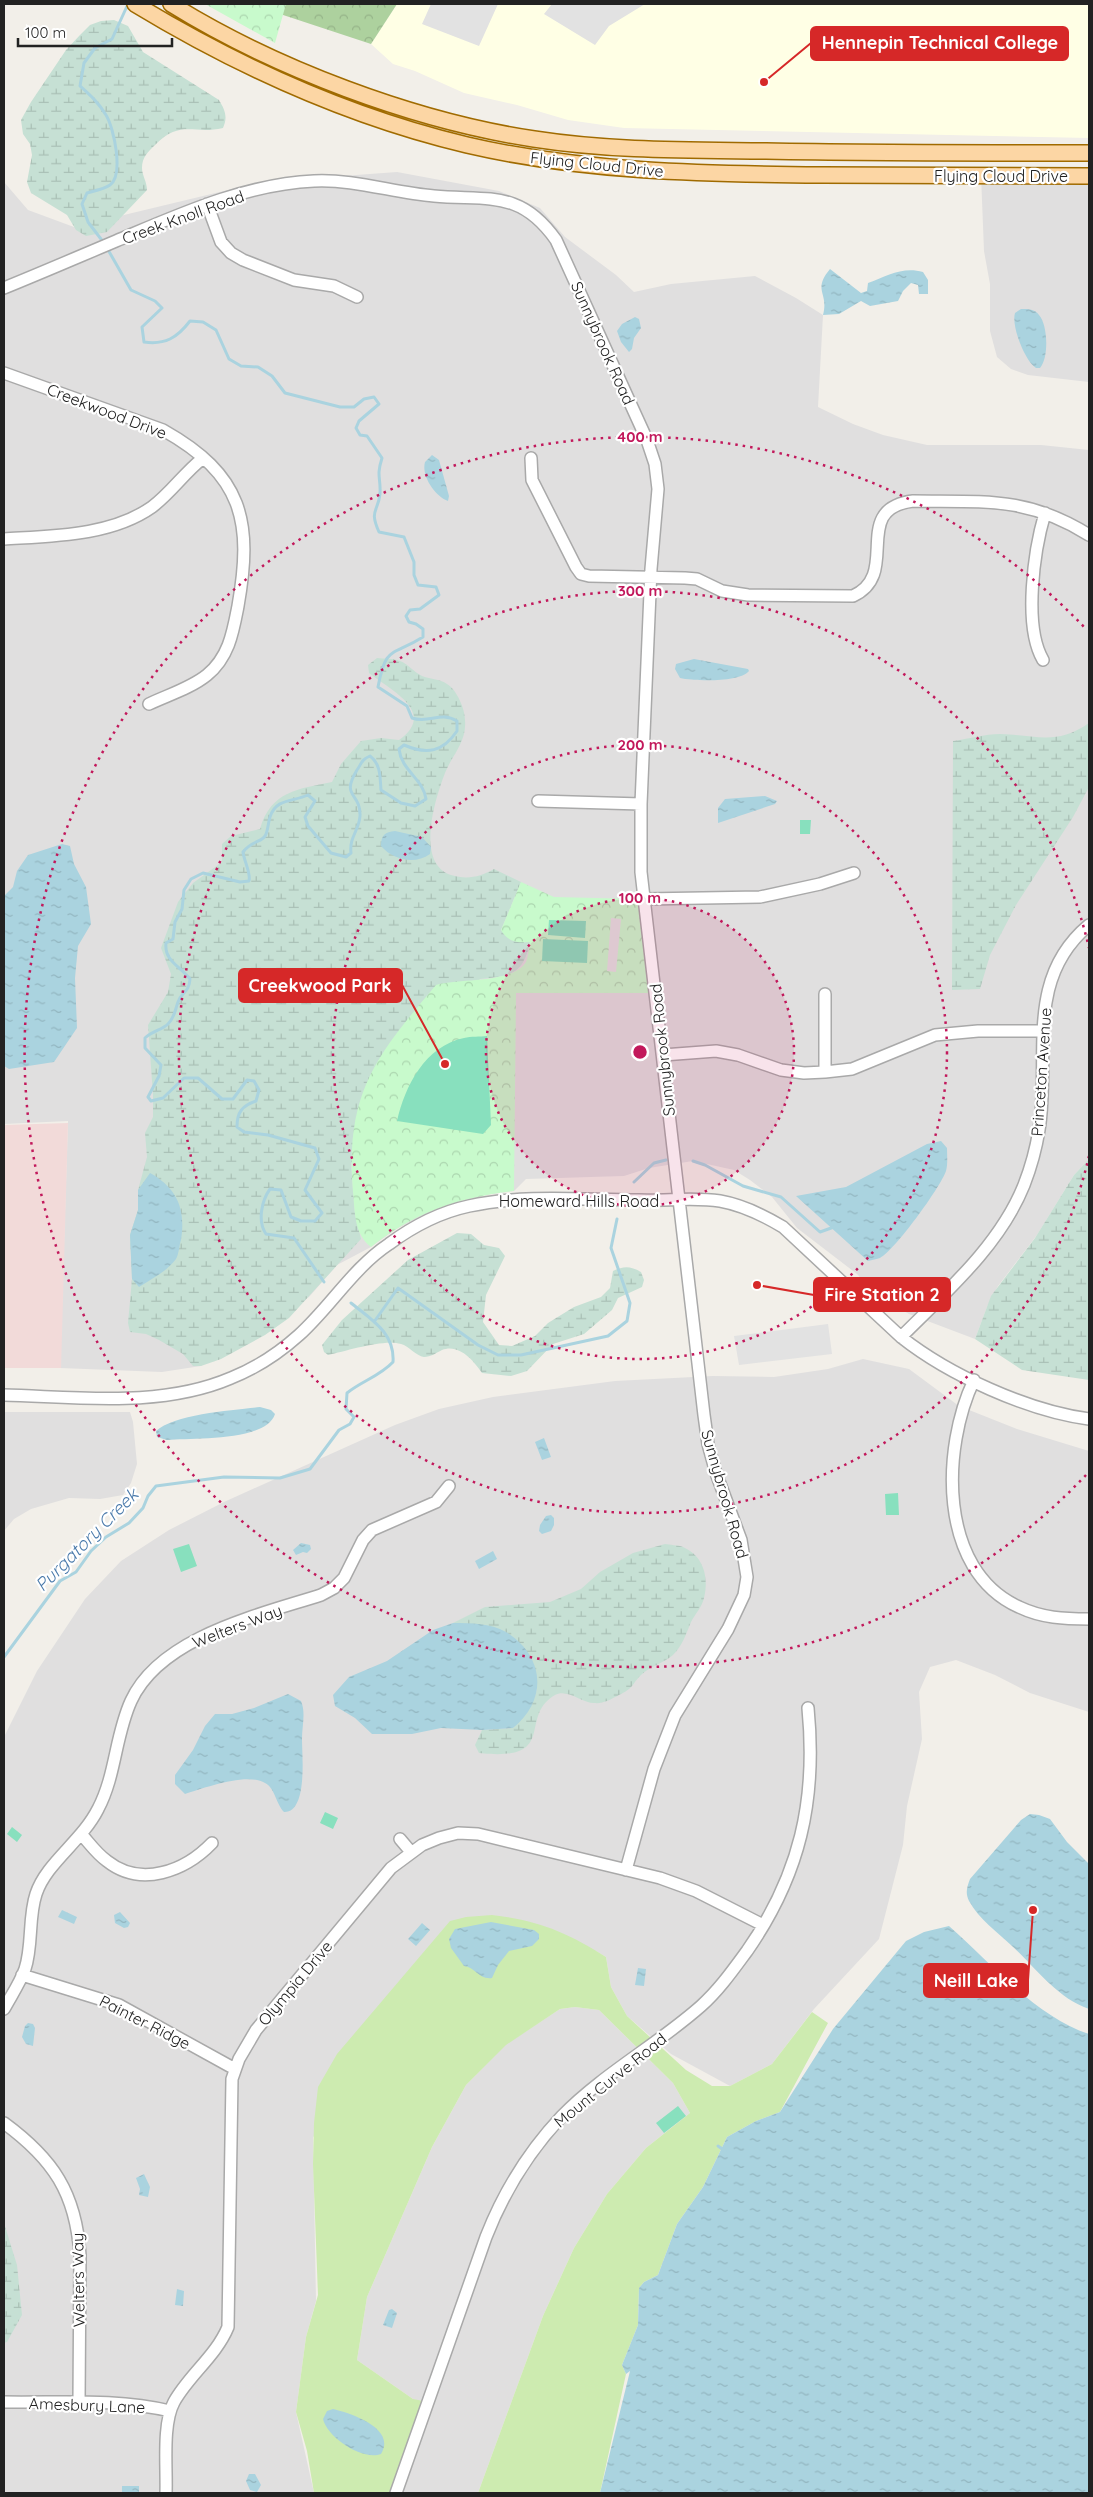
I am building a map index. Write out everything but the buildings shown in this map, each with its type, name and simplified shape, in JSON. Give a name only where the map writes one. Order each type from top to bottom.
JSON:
[{"type":"main road","name":"Flying Cloud Drive","points":[[136,4],[188,36],[281,82],[348,109],[405,128],[522,156],[602,167],[678,173],[1089,176]]},
{"type":"main road","name":"Flying Cloud Drive","points":[[171,4],[190,16],[289,65],[372,98],[432,117],[533,139],[646,150],[1089,153]]},
{"type":"street","name":"Creek Knoll Road","points":[[4,288],[207,204],[284,184],[341,181],[416,194],[495,198],[513,204],[543,222]]},
{"type":"street","points":[[207,204],[221,242],[231,253],[242,260],[294,280],[334,286],[357,297]]},
{"type":"street","name":"Sunnybrook Road","points":[[543,222],[556,240],[588,306],[605,350],[647,440],[655,464],[658,489],[651,576],[640,804],[640,856],[708,1444],[716,1473],[741,1540],[747,1577],[738,1613],[675,1715],[654,1769],[626,1870]]},
{"type":"street","name":"Creekwood Drive","points":[[4,373],[163,430],[181,440],[202,459],[225,483],[236,499],[245,532],[243,577],[232,636],[227,650],[208,674],[195,683],[149,704]]},
{"type":"street","points":[[531,458],[532,480],[576,567],[581,574],[588,576],[651,576],[697,579],[722,591],[748,595],[845,597],[869,593],[875,574],[879,526],[887,512],[901,502],[1000,502],[1025,506],[1073,525],[1089,535]]},
{"type":"street","points":[[4,539],[70,534],[99,528],[135,517],[152,506],[202,459]]},
{"type":"street","points":[[1043,660],[1033,637],[1034,564],[1036,544],[1045,513]]},
{"type":"street","points":[[538,801],[640,804]]},
{"type":"street","points":[[645,899],[760,897],[820,884],[854,873]]},
{"type":"street","name":"Princeton Avenue","points":[[901,1337],[995,1236],[1024,1186],[1040,1129],[1043,1031],[1046,1000],[1052,977],[1072,942],[1089,925]]},
{"type":"street","points":[[825,994],[825,1072]]},
{"type":"street","points":[[663,1055],[716,1051],[738,1055],[781,1070],[804,1073],[825,1072],[852,1069],[935,1035],[978,1031],[1043,1031]]},
{"type":"street","name":"Homeward Hills Road","points":[[4,1396],[157,1397],[195,1390],[234,1378],[271,1358],[299,1335],[365,1262],[388,1244],[430,1220],[467,1206],[526,1199],[679,1201],[721,1202],[764,1215],[783,1227],[901,1337],[920,1352],[974,1380],[1032,1406],[1068,1416],[1089,1419]]},
{"type":"street","points":[[974,1380],[960,1415],[952,1467],[952,1495],[957,1520],[973,1565],[993,1589],[1018,1607],[1058,1618],[1089,1619]]},
{"type":"street","name":"Welters Way","points":[[4,2009],[22,1975],[27,1960],[36,1894],[49,1870],[82,1835],[105,1796],[114,1771],[123,1721],[132,1700],[144,1681],[160,1665],[197,1639],[320,1595],[334,1588],[344,1578],[363,1540],[372,1530],[436,1502],[450,1486]]},
{"type":"street","name":"Mount Curve Road","points":[[396,2493],[486,2237],[499,2204],[518,2170],[540,2141],[564,2115],[702,2004],[729,1976],[764,1925],[780,1897],[792,1865],[810,1788],[812,1749],[808,1708]]},
{"type":"street","name":"Olympia Drive","points":[[166,2493],[170,2412],[181,2391],[216,2349],[228,2327],[232,2078],[235,2069],[256,2030],[391,1868],[411,1852],[439,1838],[458,1833],[478,1834],[626,1870],[696,1891],[764,1925]]},
{"type":"street","points":[[82,1835],[107,1861],[121,1869],[150,1875],[179,1868],[192,1861],[212,1843]]},
{"type":"street","points":[[400,1839],[411,1852]]},
{"type":"street","name":"Painter Ridge","points":[[22,1975],[119,2005],[235,2069]]},
{"type":"street","name":"Welters Way","points":[[4,2123],[37,2150],[52,2167],[65,2187],[73,2208],[79,2232],[80,2255],[79,2403]]},
{"type":"street","name":"Amesbury Lane","points":[[4,2402],[121,2403],[146,2405],[170,2412]]},
{"type":"shaded area","points":[[397,4],[1089,4],[1089,138],[624,128],[568,120],[517,105],[464,93],[415,71],[393,64],[371,44]]},
{"type":"shaded area","points":[[431,4],[498,4],[479,46],[422,24]]},
{"type":"shaded area","points":[[552,4],[645,4],[609,26],[595,45],[544,14]]},
{"type":"shaded area","points":[[397,172],[499,191],[540,208],[565,237],[616,275],[634,292],[671,284],[755,276],[796,298],[823,315],[818,407],[853,424],[883,435],[927,445],[1041,445],[1089,450],[1089,1159],[1074,1175],[1037,1235],[998,1286],[987,1307],[975,1339],[909,1314],[878,1296],[857,1274],[797,1228],[772,1197],[750,1180],[734,1170],[693,1161],[649,1168],[624,1176],[526,1179],[514,1191],[470,1197],[444,1205],[396,1229],[371,1247],[337,1265],[309,1297],[201,1366],[162,1372],[60,1368],[68,1121],[4,1124],[4,182],[28,210],[74,227],[261,182]]},
{"type":"shaded area","points":[[981,175],[1089,177],[1089,382],[1028,375],[1011,369],[997,357],[990,331],[990,284],[984,251]]},
{"type":"shaded area","points":[[611,918],[621,919],[616,972],[607,971]]},
{"type":"shaded area","points":[[68,1123],[61,1368],[4,1368],[4,1125]]},
{"type":"shaded area","points":[[828,1324],[832,1354],[739,1365],[734,1336]]},
{"type":"shaded area","points":[[863,1359],[909,1369],[959,1406],[1017,1429],[1089,1451],[1089,1712],[1030,1693],[995,1675],[956,1660],[930,1667],[919,1692],[922,1739],[907,1806],[903,1845],[879,1939],[814,2009],[772,2064],[730,2086],[671,2054],[627,2016],[611,1987],[606,1957],[596,1951],[313,2137],[316,2301],[306,2337],[296,2412],[314,2493],[4,2493],[4,1737],[37,1671],[85,1599],[121,1561],[169,1530],[224,1502],[395,1425],[439,1409],[493,1397],[615,1381],[713,1376],[774,1377],[828,1369]]},
{"type":"shaded area","points":[[4,1412],[130,1412],[133,1422],[137,1464],[131,1483],[123,1495],[100,1499],[69,1498],[31,1509],[14,1519],[4,1531]]},
{"type":"shaded area","points":[[575,2007],[599,2010],[673,2083],[690,2113],[646,2148],[607,2194],[574,2248],[543,2316],[478,2493],[396,2493],[413,2399],[357,2360],[367,2297],[432,2147],[466,2085],[505,2045],[560,2009]]},
{"type":"green space","points":[[205,4],[286,4],[275,43]]},
{"type":"green space","points":[[276,4],[397,4],[371,44],[274,12]]},
{"type":"green space","points":[[114,20],[128,26],[143,52],[219,100],[226,117],[223,128],[213,130],[180,130],[164,137],[148,152],[142,164],[147,190],[107,232],[86,236],[76,230],[67,215],[31,193],[27,182],[32,155],[30,144],[23,134],[21,120],[66,50],[90,25],[101,21]]},
{"type":"green space","points":[[377,658],[394,659],[403,662],[422,676],[447,684],[460,700],[465,716],[464,735],[445,773],[437,798],[431,829],[433,858],[440,868],[451,875],[473,877],[494,869],[521,882],[501,930],[530,942],[524,961],[514,972],[500,977],[480,979],[351,1164],[355,1214],[361,1239],[289,1318],[265,1335],[221,1359],[201,1366],[193,1366],[183,1354],[159,1340],[146,1334],[130,1332],[128,1323],[132,1279],[130,1235],[138,1210],[138,1190],[147,1157],[145,1133],[153,1117],[148,1025],[168,992],[171,974],[161,948],[178,902],[193,883],[222,862],[222,844],[231,836],[260,829],[271,807],[287,794],[332,782],[341,764],[361,741],[381,738],[399,740],[410,730],[414,720],[412,711],[406,702],[369,673],[368,665]]},
{"type":"green space","points":[[1089,723],[1089,787],[1073,817],[1016,905],[990,955],[980,989],[952,990],[953,741],[994,734],[1056,737],[1066,735]]},
{"type":"green space","points":[[800,820],[811,820],[810,834],[800,834]]},
{"type":"green space","points":[[521,882],[554,897],[638,899],[649,993],[516,993],[514,1191],[456,1202],[438,1208],[403,1225],[371,1247],[361,1236],[356,1222],[352,1158],[354,1128],[360,1102],[369,1079],[381,1056],[396,1034],[436,985],[510,974],[526,962],[530,942],[513,941],[501,930]]},
{"type":"green space","points":[[549,920],[586,921],[585,938],[548,935]]},
{"type":"green space","points":[[543,939],[588,941],[587,963],[542,961]]},
{"type":"green space","points":[[487,1036],[491,1125],[483,1134],[397,1121],[411,1081],[419,1069],[438,1049],[450,1042],[467,1037]]},
{"type":"green space","points":[[1089,1159],[1089,1380],[1022,1370],[975,1339],[991,1296],[1035,1238],[1074,1175]]},
{"type":"green space","points":[[457,1233],[471,1234],[484,1245],[499,1248],[505,1256],[486,1295],[483,1322],[499,1345],[512,1346],[535,1336],[548,1323],[574,1307],[601,1297],[610,1288],[613,1271],[627,1267],[634,1269],[641,1272],[644,1280],[642,1287],[618,1298],[612,1310],[584,1334],[553,1344],[527,1371],[511,1376],[482,1373],[465,1354],[448,1348],[431,1356],[424,1357],[401,1344],[393,1343],[365,1346],[328,1355],[324,1352],[322,1345],[342,1320],[408,1260]]},
{"type":"green space","points":[[898,1493],[899,1515],[886,1515],[885,1494]]},
{"type":"green space","points":[[189,1544],[197,1566],[181,1572],[173,1549]]},
{"type":"green space","points":[[665,1544],[681,1546],[696,1556],[703,1568],[706,1583],[703,1601],[682,1643],[673,1655],[641,1675],[627,1690],[607,1701],[594,1703],[569,1694],[560,1693],[555,1695],[544,1704],[538,1715],[529,1744],[520,1751],[504,1754],[479,1753],[475,1745],[482,1730],[513,1728],[526,1711],[536,1691],[536,1674],[533,1662],[453,1623],[485,1607],[550,1602],[581,1589],[600,1572],[633,1553]]},
{"type":"green space","points":[[325,1812],[338,1818],[333,1829],[320,1823]]},
{"type":"green space","points":[[12,1827],[22,1835],[17,1842],[7,1834]]},
{"type":"green space","points":[[492,1915],[523,1920],[551,1928],[606,1957],[611,1987],[627,2016],[686,2070],[712,2086],[730,2086],[772,2064],[812,2012],[828,2023],[780,2112],[756,2121],[727,2137],[703,2187],[677,2224],[658,2275],[644,2282],[639,2288],[638,2325],[622,2365],[626,2374],[600,2493],[478,2493],[543,2316],[574,2248],[607,2194],[646,2148],[690,2113],[673,2083],[599,2010],[575,2007],[560,2009],[506,2045],[466,2085],[432,2147],[367,2297],[357,2360],[413,2399],[428,2402],[396,2493],[314,2493],[307,2451],[296,2412],[306,2337],[318,2295],[313,2164],[314,2123],[318,2087],[337,2054],[450,1921],[466,1917]]},
{"type":"green space","points":[[678,2106],[686,2116],[664,2133],[656,2123]]},
{"type":"green space","points":[[4,2223],[17,2265],[22,2315],[7,2342],[4,2343]]},
{"type":"water","points":[[830,269],[861,293],[867,291],[868,283],[902,271],[916,270],[923,272],[928,280],[928,294],[919,294],[918,285],[911,283],[903,291],[898,301],[870,306],[861,301],[839,314],[823,315],[824,301],[821,287]]},
{"type":"water","points":[[1021,309],[1029,309],[1035,312],[1039,315],[1044,326],[1046,349],[1040,368],[1036,368],[1032,364],[1023,351],[1017,334],[1014,319],[1015,313]]},
{"type":"water","points":[[635,317],[639,319],[641,328],[634,338],[632,349],[629,352],[621,342],[617,331],[622,324]]},
{"type":"water","points":[[432,455],[439,460],[449,496],[448,501],[438,495],[427,479],[424,467],[425,462]]},
{"type":"water","points":[[694,659],[748,669],[749,671],[736,678],[695,680],[680,678],[675,669],[676,664]]},
{"type":"water","points":[[765,796],[777,801],[775,804],[718,823],[718,808],[725,799]]},
{"type":"water","points":[[395,831],[422,837],[431,847],[430,854],[411,860],[392,855],[381,846],[381,842],[384,835]]},
{"type":"water","points":[[62,844],[70,846],[74,864],[86,887],[91,924],[78,946],[75,978],[77,1028],[54,1062],[9,1069],[4,1066],[4,896],[13,887],[17,871],[28,855]]},
{"type":"water","points":[[941,1141],[947,1148],[947,1168],[942,1179],[906,1231],[887,1253],[880,1258],[868,1261],[796,1196],[846,1187],[927,1144]]},
{"type":"water","points":[[150,1173],[167,1185],[178,1200],[182,1219],[181,1240],[178,1255],[172,1264],[139,1287],[132,1279],[130,1235],[138,1210],[138,1190]]},
{"type":"water","points":[[260,1407],[271,1410],[275,1414],[269,1423],[258,1430],[227,1437],[167,1440],[157,1437],[156,1431],[176,1420],[220,1411]]},
{"type":"water","points":[[544,1438],[551,1457],[542,1460],[535,1442]]},
{"type":"water","points":[[551,1515],[554,1518],[554,1525],[551,1531],[542,1534],[539,1531],[540,1525],[546,1516]]},
{"type":"water","points":[[301,1543],[310,1545],[311,1549],[307,1553],[303,1552],[296,1555],[293,1550]]},
{"type":"water","points":[[493,1551],[497,1559],[479,1569],[475,1561]]},
{"type":"water","points":[[453,1623],[480,1624],[500,1629],[519,1642],[528,1653],[535,1666],[537,1678],[536,1692],[532,1705],[513,1728],[482,1730],[441,1728],[412,1734],[372,1734],[355,1718],[335,1706],[333,1695],[349,1677],[387,1661],[433,1630]]},
{"type":"water","points":[[288,1694],[301,1701],[304,1715],[302,1782],[297,1803],[292,1810],[284,1812],[268,1785],[257,1780],[248,1779],[225,1782],[185,1794],[175,1784],[175,1775],[193,1750],[205,1726],[215,1714],[232,1714],[254,1708]]},
{"type":"water","points":[[1030,1814],[1050,1819],[1067,1842],[1089,1864],[1089,2009],[1067,1998],[1048,1982],[983,1919],[973,1908],[967,1895],[970,1879],[1021,1820]]},
{"type":"water","points":[[62,1910],[77,1917],[74,1924],[58,1917]]},
{"type":"water","points":[[120,1912],[130,1923],[128,1927],[124,1928],[115,1923],[114,1915]]},
{"type":"water","points":[[491,1922],[534,1930],[539,1934],[539,1939],[532,1946],[509,1951],[498,1965],[492,1978],[488,1978],[464,1966],[451,1948],[449,1939],[455,1929]]},
{"type":"water","points":[[422,1923],[430,1930],[416,1946],[408,1939]]},
{"type":"water","points":[[949,1926],[1032,2002],[1069,2026],[1089,2034],[1089,2493],[600,2493],[630,2371],[626,2374],[622,2365],[638,2325],[639,2288],[644,2282],[658,2275],[677,2224],[703,2187],[727,2137],[756,2121],[780,2112],[833,2029],[906,1941],[924,1932]]},
{"type":"water","points":[[638,1968],[646,1969],[644,1986],[635,1985]]},
{"type":"water","points":[[28,2023],[33,2024],[35,2028],[33,2046],[26,2044],[22,2037],[25,2026]]},
{"type":"water","points":[[144,2174],[150,2187],[148,2197],[139,2195],[140,2189],[136,2178]]},
{"type":"water","points":[[177,2289],[184,2291],[183,2306],[175,2305]]},
{"type":"water","points":[[392,2309],[397,2313],[392,2328],[383,2325],[389,2310]]},
{"type":"water","points":[[333,2409],[360,2418],[377,2429],[383,2437],[384,2445],[381,2454],[364,2454],[355,2451],[338,2440],[326,2426],[323,2419],[327,2411]]},
{"type":"water","points":[[249,2474],[255,2474],[261,2485],[257,2492],[250,2490],[246,2481]]},
{"type":"water","points":[[122,2486],[139,2486],[139,2493],[122,2493]]},
{"type":"waterway","name":"Purgatory Creek","points":[[104,243],[88,222],[82,204],[87,193],[108,186],[114,180],[117,162],[116,151],[112,130],[106,115],[91,96],[80,86],[84,63],[95,48],[112,39],[128,4]]},
{"type":"waterway","name":"Purgatory Creek","points":[[107,248],[131,290],[155,301],[162,308],[142,327],[144,342],[151,343],[170,339],[190,321],[203,322],[216,330],[229,359],[241,366],[258,367],[272,376],[285,393],[340,407],[354,407],[364,399],[374,397],[379,404],[359,421],[356,428],[360,435],[367,436],[382,458],[379,473],[380,494],[374,515],[376,525],[379,532],[404,537],[414,562],[414,575],[418,585],[436,587],[439,595],[420,609],[410,610],[406,616],[409,622],[423,629],[423,637],[387,658],[378,687],[407,706],[412,718],[424,720],[445,717],[457,721],[457,731],[452,738],[434,750],[420,750],[404,745],[399,749],[404,763],[421,786],[426,799],[415,806],[401,803],[381,790],[378,767],[370,756],[362,762],[350,786],[352,794],[358,803],[360,816],[351,843],[351,853],[346,857],[331,853],[308,826],[305,817],[315,801],[308,795],[276,807],[270,817],[265,836],[243,852],[249,881],[240,882],[203,873],[191,879],[184,890],[182,909],[175,922],[173,939],[166,943],[170,959],[190,979],[189,984],[166,1026],[145,1038],[145,1048],[161,1065],[159,1076],[148,1097],[151,1101],[163,1098],[184,1078],[198,1078],[222,1099],[233,1099],[247,1080],[254,1081],[259,1090],[256,1101],[241,1110],[237,1127],[244,1132],[268,1135],[315,1148],[319,1159],[305,1190],[322,1213],[315,1221],[301,1221],[291,1217],[281,1190],[270,1189],[263,1205],[261,1217],[266,1234],[294,1238],[324,1282]]},
{"type":"waterway","points":[[634,1182],[654,1163],[666,1160]]},
{"type":"waterway","points":[[693,1161],[705,1165],[743,1186],[781,1197],[820,1232],[834,1227]]},
{"type":"waterway","points":[[374,1322],[398,1288],[478,1345],[498,1355],[521,1355],[608,1336],[627,1321],[630,1303],[611,1248],[617,1219]]},
{"type":"waterway","name":"Purgatory Creek","points":[[4,1657],[60,1581],[76,1572],[91,1551],[106,1537],[129,1523],[143,1508],[148,1496],[156,1486],[224,1477],[280,1478],[310,1469],[339,1430],[350,1424],[354,1417],[346,1409],[347,1393],[393,1362],[393,1352],[386,1335],[374,1321],[351,1303]]},
{"type":"waterway","points":[[718,2146],[725,2151]]},
{"type":"place","name":"Hennepin Technical College","points":[[764,82]]},
{"type":"place","name":"Creekwood Park","points":[[445,1064]]},
{"type":"place","name":"Fire Station 2","points":[[757,1285]]},
{"type":"place","name":"Neill Lake","points":[[1033,1910]]}]
